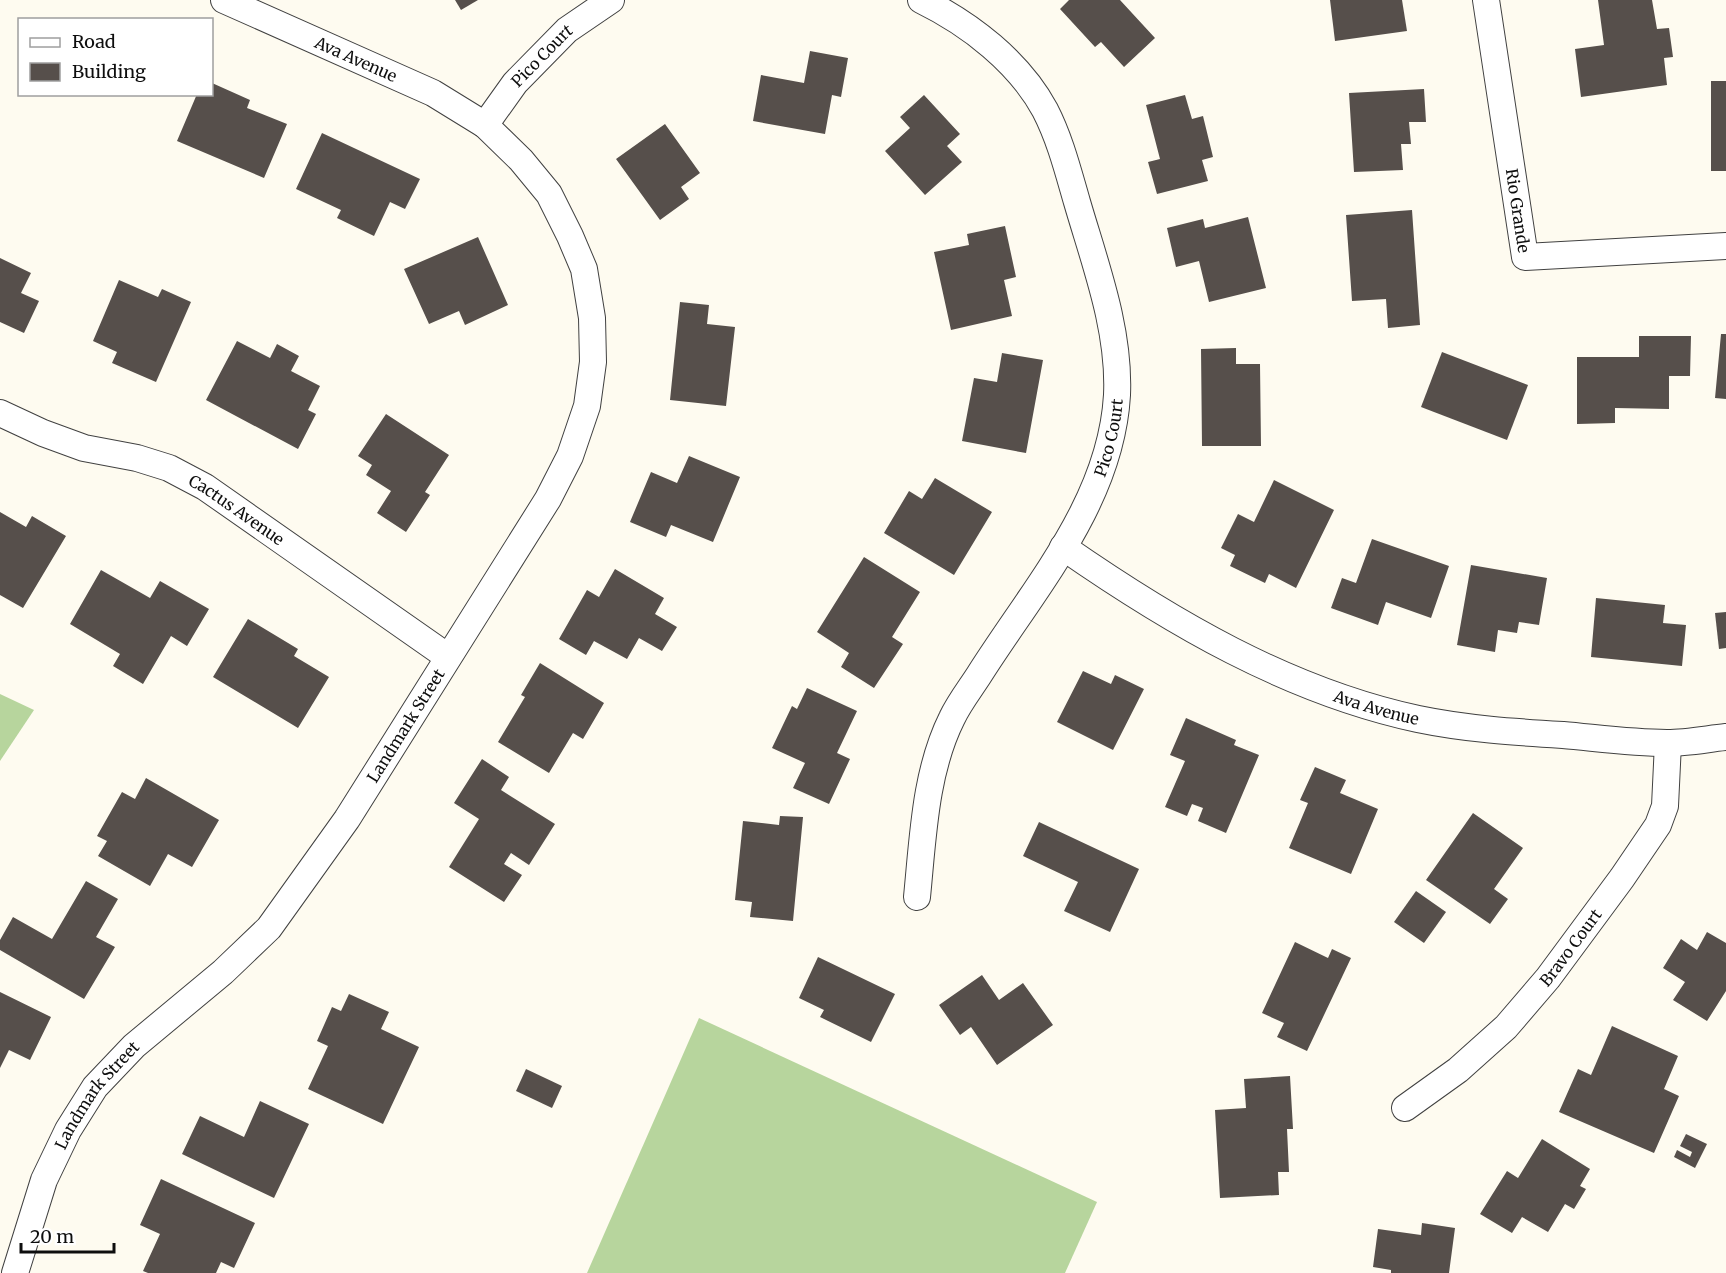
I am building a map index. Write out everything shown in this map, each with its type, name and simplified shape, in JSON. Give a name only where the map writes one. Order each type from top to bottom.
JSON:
[{"type":"street","name":"Ava Avenue","points":[[224,0],[433,93],[484,125]]},
{"type":"street","name":"Pico Court","points":[[484,125],[515,83],[567,30],[611,0]]},
{"type":"street","name":"Pico Court","points":[[917,897],[926,805],[936,758],[952,717],[1064,547],[1095,488],[1110,439],[1117,395],[1115,353],[1108,309],[1062,152],[1044,110],[1020,76],[981,37],[943,11],[921,0]]},
{"type":"street","name":"Rio Grande","points":[[1486,0],[1525,257],[1726,246]]},
{"type":"street","name":"Landmark Street","points":[[15,1273],[44,1180],[68,1130],[95,1087],[134,1046],[223,972],[269,928],[300,888],[347,819],[548,499],[570,456],[587,406],[593,362],[592,318],[584,269],[549,194],[522,160],[484,125]]},
{"type":"street","name":"Cactus Avenue","points":[[0,413],[43,433],[84,447],[137,458],[169,468],[205,487],[448,657]]},
{"type":"street","name":"Ava Avenue","points":[[1064,547],[1128,592],[1200,635],[1271,669],[1345,698],[1417,718],[1480,729],[1668,743],[1726,737]]},
{"type":"street","name":"Bravo Court","points":[[1405,1108],[1458,1070],[1506,1027],[1548,978],[1622,878],[1658,825],[1665,806],[1668,743]]},
{"type":"green space","points":[[0,694],[34,710],[0,761]]},
{"type":"green space","points":[[699,1018],[1097,1202],[1065,1273],[587,1273]]},
{"type":"building","points":[[455,0],[478,0],[461,10]]},
{"type":"building","points":[[1069,0],[1120,0],[1155,38],[1124,67],[1101,42],[1095,47],[1060,9]]},
{"type":"building","points":[[1330,0],[1402,0],[1407,31],[1335,41]]},
{"type":"building","points":[[1598,0],[1652,0],[1657,29],[1669,28],[1673,57],[1664,58],[1667,85],[1581,97],[1575,49],[1604,45]]},
{"type":"building","points":[[810,51],[848,58],[841,97],[832,95],[825,134],[753,121],[761,75],[804,83]]},
{"type":"building","points":[[1711,81],[1726,81],[1726,171],[1711,171]]},
{"type":"building","points":[[213,83],[250,100],[247,108],[287,124],[264,178],[177,141],[196,96],[213,96]]},
{"type":"building","points":[[1424,89],[1426,122],[1409,122],[1411,144],[1401,144],[1403,170],[1354,172],[1349,93]]},
{"type":"building","points":[[924,95],[960,134],[947,146],[962,162],[925,195],[885,151],[910,128],[900,117]]},
{"type":"building","points":[[1185,95],[1192,119],[1203,116],[1213,157],[1202,160],[1208,181],[1157,194],[1148,162],[1160,159],[1146,105]]},
{"type":"building","points":[[665,124],[700,173],[681,187],[689,199],[660,220],[616,159]]},
{"type":"building","points":[[322,133],[420,179],[405,209],[390,202],[374,236],[337,218],[341,210],[296,189]]},
{"type":"building","points":[[1412,210],[1420,325],[1388,328],[1386,299],[1352,301],[1346,215]]},
{"type":"building","points":[[1248,217],[1266,288],[1209,302],[1199,261],[1176,267],[1167,228],[1203,219],[1205,228]]},
{"type":"building","points":[[1005,226],[1016,277],[1004,280],[1012,316],[951,330],[934,252],[969,245],[967,234]]},
{"type":"building","points":[[478,237],[508,305],[465,325],[459,311],[429,324],[404,269]]},
{"type":"building","points":[[0,258],[31,273],[21,293],[39,301],[24,333],[0,322]]},
{"type":"building","points":[[119,280],[158,297],[162,289],[191,302],[156,382],[112,363],[117,352],[93,341]]},
{"type":"building","points":[[680,302],[709,305],[707,324],[735,327],[726,406],[670,400]]},
{"type":"building","points":[[1721,334],[1726,334],[1726,399],[1715,398]]},
{"type":"building","points":[[1639,336],[1691,336],[1690,376],[1669,376],[1669,409],[1615,408],[1615,423],[1577,424],[1577,357],[1639,357]]},
{"type":"building","points":[[237,341],[270,358],[277,344],[299,356],[291,371],[320,386],[308,410],[316,414],[298,449],[206,400]]},
{"type":"building","points":[[1236,348],[1236,364],[1260,364],[1261,446],[1202,446],[1201,349]]},
{"type":"building","points":[[1442,352],[1528,385],[1507,440],[1421,407]]},
{"type":"building","points":[[1002,353],[1043,360],[1026,453],[962,441],[974,378],[997,382]]},
{"type":"building","points":[[386,414],[449,455],[425,492],[430,495],[406,532],[377,513],[391,491],[366,475],[372,465],[358,456]]},
{"type":"building","points":[[689,456],[740,477],[713,542],[671,525],[666,537],[630,522],[651,472],[677,483]]},
{"type":"building","points":[[935,478],[992,512],[954,575],[884,533],[909,491],[922,499]]},
{"type":"building","points":[[1274,480],[1334,510],[1296,588],[1269,574],[1265,583],[1230,566],[1235,555],[1221,548],[1238,514],[1254,522]]},
{"type":"building","points":[[0,512],[26,527],[32,516],[66,536],[23,608],[0,595]]},
{"type":"building","points":[[1372,539],[1449,566],[1431,618],[1386,602],[1378,625],[1331,608],[1342,578],[1356,583]]},
{"type":"building","points":[[864,557],[920,592],[892,637],[903,644],[874,688],[841,667],[849,653],[817,632]]},
{"type":"building","points":[[1471,565],[1547,578],[1539,625],[1519,622],[1517,633],[1498,630],[1495,652],[1457,645]]},
{"type":"building","points":[[615,569],[664,598],[655,614],[677,627],[662,651],[639,638],[627,659],[594,641],[586,655],[559,639],[587,590],[599,597]]},
{"type":"building","points":[[101,570],[150,598],[160,581],[209,609],[187,646],[171,636],[143,684],[113,666],[120,654],[70,624]]},
{"type":"building","points":[[1596,598],[1665,605],[1663,623],[1686,625],[1682,666],[1591,657]]},
{"type":"building","points":[[1726,612],[1726,648],[1719,649],[1715,613]]},
{"type":"building","points":[[248,619],[298,649],[294,656],[329,677],[298,728],[213,677]]},
{"type":"building","points":[[540,663],[604,703],[583,739],[573,733],[549,773],[498,742],[525,697],[521,695]]},
{"type":"building","points":[[1083,671],[1111,684],[1115,675],[1144,689],[1113,750],[1057,722]]},
{"type":"building","points":[[807,688],[857,711],[837,753],[850,759],[829,804],[793,788],[805,763],[772,748],[792,706],[797,709]]},
{"type":"building","points":[[1186,718],[1236,740],[1234,745],[1259,755],[1226,833],[1198,821],[1203,808],[1192,804],[1187,816],[1165,807],[1185,761],[1170,755]]},
{"type":"building","points":[[482,759],[509,777],[501,790],[555,824],[529,865],[511,853],[504,864],[522,875],[504,902],[449,867],[479,819],[454,803]]},
{"type":"building","points":[[1315,767],[1346,780],[1340,793],[1378,809],[1351,874],[1289,848],[1308,803],[1300,800]]},
{"type":"building","points":[[146,778],[219,820],[192,867],[168,854],[150,886],[98,856],[107,841],[97,836],[122,792],[135,799]]},
{"type":"building","points":[[1473,813],[1523,848],[1494,889],[1508,899],[1490,924],[1426,880]]},
{"type":"building","points":[[780,816],[803,817],[793,921],[750,917],[752,902],[735,900],[743,821],[779,825]]},
{"type":"building","points":[[1039,822],[1139,869],[1110,932],[1064,911],[1078,882],[1023,856]]},
{"type":"building","points":[[86,881],[118,899],[96,937],[115,947],[84,999],[0,950],[0,940],[13,917],[52,939]]},
{"type":"building","points":[[1416,891],[1446,912],[1424,943],[1394,922]]},
{"type":"building","points":[[1707,932],[1726,943],[1726,991],[1707,1021],[1673,1000],[1685,982],[1663,968],[1681,939],[1697,950]]},
{"type":"building","points":[[1295,942],[1328,958],[1332,949],[1351,958],[1307,1051],[1277,1037],[1284,1023],[1262,1013]]},
{"type":"building","points":[[818,957],[895,994],[871,1042],[820,1017],[824,1010],[799,998]]},
{"type":"building","points":[[982,975],[999,1000],[1023,983],[1053,1025],[997,1065],[971,1027],[960,1035],[939,1005]]},
{"type":"building","points":[[0,992],[51,1017],[30,1060],[9,1050],[0,1068]]},
{"type":"building","points":[[349,994],[389,1012],[381,1029],[419,1047],[383,1124],[308,1089],[328,1046],[317,1041],[332,1007],[341,1011]]},
{"type":"building","points":[[1612,1026],[1678,1056],[1664,1089],[1679,1096],[1654,1153],[1559,1112],[1578,1069],[1591,1075]]},
{"type":"building","points":[[526,1069],[562,1086],[552,1108],[516,1091]]},
{"type":"building","points":[[1290,1076],[1293,1129],[1287,1129],[1289,1172],[1278,1172],[1279,1195],[1220,1198],[1215,1110],[1246,1108],[1244,1079]]},
{"type":"building","points":[[260,1101],[309,1124],[274,1198],[182,1154],[200,1116],[244,1137]]},
{"type":"building","points":[[1686,1134],[1707,1144],[1695,1168],[1674,1157],[1677,1150],[1690,1157],[1692,1152],[1680,1146]]},
{"type":"building","points":[[1542,1139],[1590,1169],[1580,1186],[1586,1189],[1574,1209],[1565,1204],[1548,1232],[1522,1217],[1512,1233],[1480,1214],[1507,1171],[1518,1178]]},
{"type":"building","points":[[161,1179],[255,1223],[234,1268],[221,1262],[216,1273],[148,1273],[143,1271],[160,1234],[140,1225]]},
{"type":"building","points":[[1422,1223],[1455,1228],[1449,1273],[1391,1273],[1391,1270],[1373,1267],[1378,1229],[1421,1235]]}]
